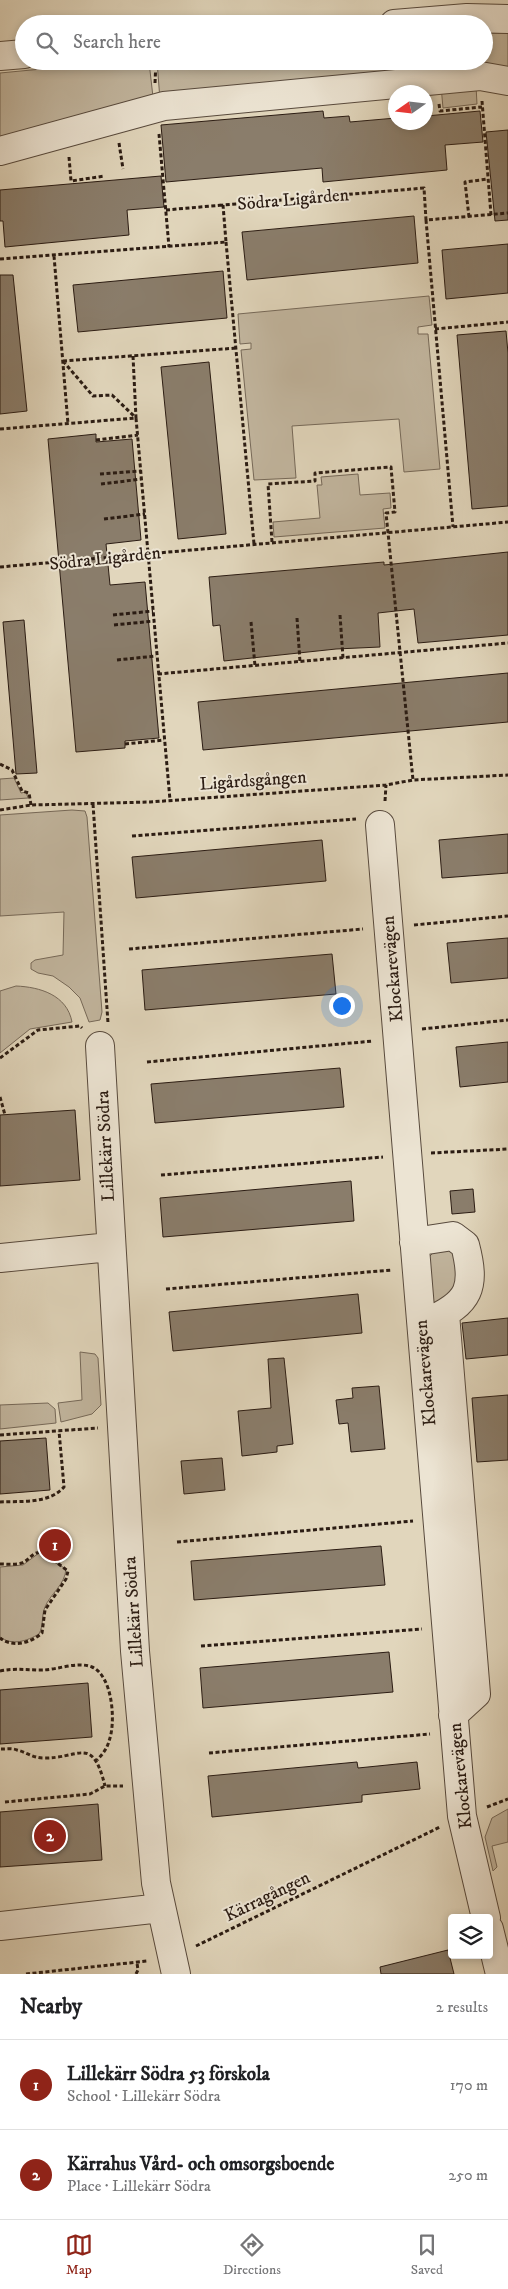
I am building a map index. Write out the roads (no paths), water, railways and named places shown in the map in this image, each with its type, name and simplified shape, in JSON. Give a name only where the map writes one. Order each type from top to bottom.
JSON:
[{"type":"street","points":[[493,19],[508,19]]},
{"type":"street","points":[[0,56],[15,55]]},
{"type":"street","points":[[0,151],[158,108],[480,76],[508,80]]},
{"type":"street","name":"Klockarevägen","points":[[380,826],[415,1255],[433,1319],[437,1519],[462,1816],[485,1914]]},
{"type":"street","name":"Lillekärr Södra","points":[[100,1046],[110,1247],[135,1651],[156,1883],[173,1965]]},
{"type":"street","points":[[415,1255],[453,1236],[465,1245],[471,1270],[468,1288],[459,1304],[433,1319],[476,1694],[454,1723]]},
{"type":"street","points":[[0,1258],[110,1247]]},
{"type":"street","points":[[0,1926],[161,1908]]},
{"type":"street","points":[[493,1945],[500,1974]]},
{"type":"place","name":"Lillekärr Södra 53 förskola","points":[[55,1545]]},
{"type":"place","name":"Kärrahus Vård- och omsorgsboende","points":[[50,1836]]}]
